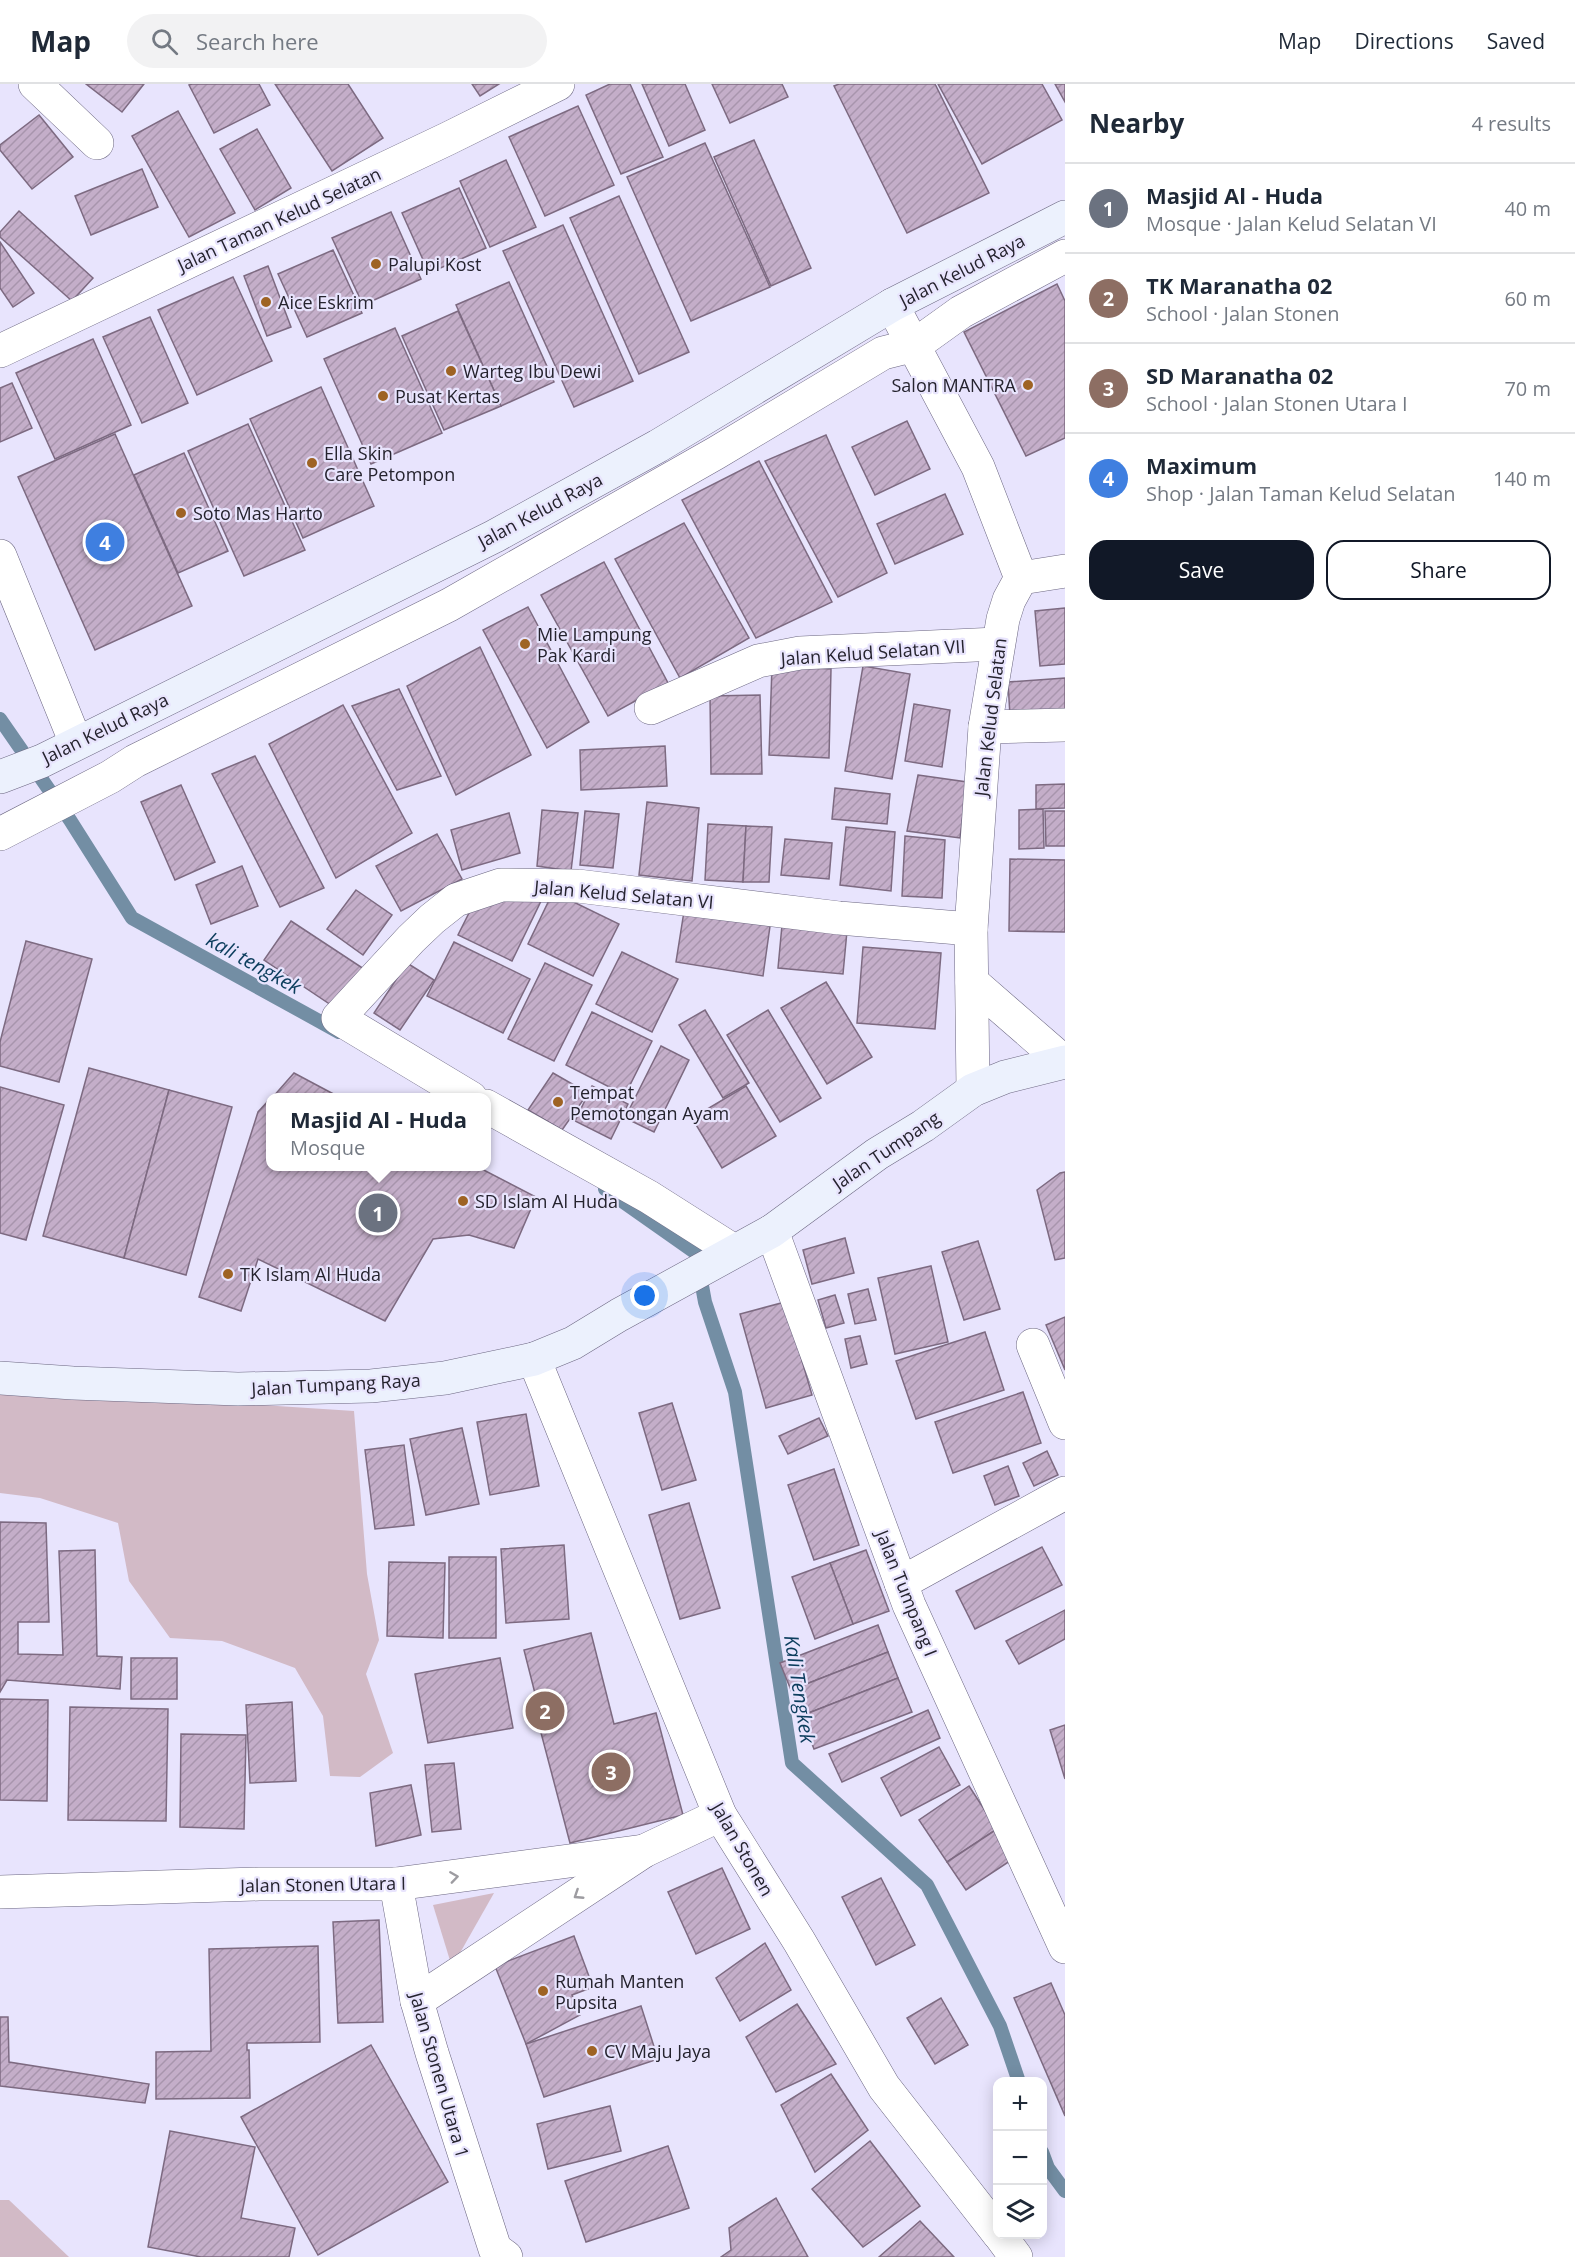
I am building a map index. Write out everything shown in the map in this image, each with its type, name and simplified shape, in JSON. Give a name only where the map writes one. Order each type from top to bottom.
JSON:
[{"type":"main road","name":"Jalan Kelud Raya","points":[[0,777],[42,760],[495,536],[658,446],[892,305],[1065,217]]},
{"type":"main road","name":"Jalan Tumpang","points":[[725,1256],[772,1231],[877,1154],[923,1126],[973,1090],[1005,1077],[1065,1062]]},
{"type":"main road","name":"Jalan Tumpang Raya","points":[[0,1378],[238,1389],[371,1386],[445,1378],[534,1359],[573,1343],[725,1256]]},
{"type":"street","points":[[35,84],[97,143]]},
{"type":"street","name":"Jalan Taman Kelud Selatan","points":[[0,351],[558,84]]},
{"type":"street","points":[[0,834],[110,777],[135,761],[449,605],[716,453],[883,353],[915,345],[962,312],[1065,256]]},
{"type":"street","points":[[892,305],[978,467],[1021,578],[1065,571]]},
{"type":"street","points":[[0,556],[76,743]]},
{"type":"street","name":"Jalan Kelud Selatan","points":[[973,1090],[971,930],[985,727],[997,644],[1009,600],[1021,578]]},
{"type":"street","name":"Jalan Kelud Selatan VII","points":[[651,708],[758,661],[800,653],[997,644]]},
{"type":"street","points":[[985,727],[1065,724]]},
{"type":"street","name":"Jalan Kelud Selatan VI","points":[[463,1093],[338,1018],[432,919],[456,900],[501,885],[578,886],[839,918],[971,930]]},
{"type":"street","points":[[972,982],[1065,1062]]},
{"type":"street","points":[[491,1109],[649,1197],[725,1256]]},
{"type":"street","name":"Jalan Tumpang I","points":[[772,1231],[901,1582],[1065,1947]]},
{"type":"street","points":[[1033,1345],[1065,1423]]},
{"type":"street","name":"Jalan Stonen","points":[[534,1359],[720,1815],[884,2086],[993,2228]]},
{"type":"street","points":[[901,1582],[1065,1493]]},
{"type":"street","name":"Jalan Stonen Utara I","points":[[417,2001],[644,1851],[720,1815]]},
{"type":"street","name":"Jalan Stonen Utara I","points":[[0,1892],[259,1884],[396,1884],[644,1851]]},
{"type":"street","name":"Jalan Stonen Utara 1","points":[[396,1884],[417,2001],[495,2254]]},
{"type":"street","name":"Jalan Stonen","points":[[1002,2239],[1016,2257]]},
{"type":"shaded area","points":[[0,1388],[354,1411],[367,1574],[379,1640],[366,1674],[393,1753],[360,1777],[330,1776],[323,1716],[295,1668],[222,1641],[170,1638],[129,1581],[118,1523],[40,1498],[0,1493]]},
{"type":"shaded area","points":[[494,1893],[452,1967],[433,1905]]},
{"type":"shaded area","points":[[0,2200],[9,2200],[69,2257],[0,2257]]},
{"type":"building","points":[[86,84],[144,84],[122,112]]},
{"type":"building","points":[[259,84],[270,105],[214,133],[189,85]]},
{"type":"building","points":[[275,84],[348,84],[383,138],[332,171]]},
{"type":"building","points":[[472,84],[499,84],[480,96]]},
{"type":"building","points":[[610,84],[630,84],[663,157],[621,174],[586,95]]},
{"type":"building","points":[[642,84],[685,84],[705,130],[669,146]]},
{"type":"building","points":[[712,84],[782,84],[788,97],[730,123]]},
{"type":"building","points":[[839,84],[935,84],[989,193],[907,233],[834,86]]},
{"type":"building","points":[[938,84],[1042,84],[1062,120],[982,164]]},
{"type":"building","points":[[1055,84],[1065,84],[1065,102]]},
{"type":"building","points":[[578,106],[614,185],[545,216],[509,137]]},
{"type":"building","points":[[178,111],[235,213],[189,237],[132,136]]},
{"type":"building","points":[[39,115],[73,157],[32,189],[0,150],[0,145]]},
{"type":"building","points":[[257,129],[291,188],[255,210],[220,149]]},
{"type":"building","points":[[754,140],[811,268],[771,286],[714,157]]},
{"type":"building","points":[[705,143],[770,287],[691,321],[627,177]]},
{"type":"building","points":[[506,160],[536,227],[490,247],[460,181]]},
{"type":"building","points":[[142,169],[158,207],[91,235],[75,196]]},
{"type":"building","points":[[459,188],[486,248],[429,273],[402,213]]},
{"type":"building","points":[[619,196],[689,352],[639,374],[570,218]]},
{"type":"building","points":[[19,211],[93,278],[72,301],[0,237],[0,232]]},
{"type":"building","points":[[391,212],[421,279],[363,305],[332,238]]},
{"type":"building","points":[[563,225],[633,381],[574,407],[503,251]]},
{"type":"building","points":[[0,242],[34,293],[13,307],[0,288]]},
{"type":"building","points":[[333,250],[362,313],[307,337],[278,274]]},
{"type":"building","points":[[268,266],[291,327],[267,336],[244,276]]},
{"type":"building","points":[[233,277],[272,361],[197,395],[158,310]]},
{"type":"building","points":[[509,282],[554,382],[501,406],[456,305]]},
{"type":"building","name":"Salon MANTRA","points":[[1057,284],[1065,301],[1065,438],[1026,456],[964,332]]},
{"type":"building","name":"Warteg Ibu Dewi","points":[[458,311],[501,406],[444,430],[402,336]]},
{"type":"building","points":[[150,317],[188,403],[142,423],[103,337]]},
{"type":"building","name":"Pusat Kertas","points":[[395,328],[442,433],[371,464],[324,359]]},
{"type":"building","points":[[93,339],[131,425],[55,459],[16,373]]},
{"type":"building","points":[[12,383],[32,428],[0,442],[0,388]]},
{"type":"building","name":"Ella Skin Care Petompon","points":[[321,387],[374,506],[303,538],[250,419]]},
{"type":"building","points":[[907,421],[930,469],[875,495],[852,447]]},
{"type":"building","points":[[248,424],[305,550],[244,576],[188,451]]},
{"type":"building","points":[[115,434],[192,606],[95,650],[18,477]]},
{"type":"building","points":[[826,435],[887,573],[838,597],[765,461]]},
{"type":"building","name":"Soto Mas Harto","points":[[184,453],[228,551],[178,573],[134,475]]},
{"type":"building","points":[[759,461],[832,602],[756,638],[682,500]]},
{"type":"building","points":[[945,494],[963,534],[895,564],[877,524]]},
{"type":"building","points":[[684,523],[749,638],[680,678],[615,559]]},
{"type":"building","points":[[604,562],[668,683],[608,716],[541,595]]},
{"type":"building","points":[[528,607],[589,722],[547,748],[483,630]]},
{"type":"building","points":[[1065,608],[1065,664],[1040,666],[1035,611]]},
{"type":"building","points":[[480,647],[531,755],[456,795],[407,686]]},
{"type":"building","points":[[772,666],[831,669],[829,758],[769,755]]},
{"type":"building","points":[[863,666],[910,674],[892,779],[845,771]]},
{"type":"building","points":[[1065,678],[1065,712],[1010,716],[1008,682]]},
{"type":"building","points":[[399,689],[441,776],[397,790],[352,706]]},
{"type":"building","points":[[760,695],[762,774],[711,774],[710,696]]},
{"type":"building","points":[[914,704],[950,710],[942,767],[905,761]]},
{"type":"building","points":[[343,705],[412,833],[336,878],[269,744]]},
{"type":"building","points":[[665,746],[667,786],[581,790],[580,750]]},
{"type":"building","points":[[255,756],[324,888],[280,907],[212,774]]},
{"type":"building","points":[[918,775],[967,782],[960,838],[907,831]]},
{"type":"building","points":[[1065,784],[1065,808],[1036,809],[1036,785]]},
{"type":"building","points":[[181,785],[215,862],[175,880],[141,802]]},
{"type":"building","points":[[835,788],[890,794],[887,824],[832,819]]},
{"type":"building","points":[[647,802],[699,808],[692,881],[639,875]]},
{"type":"building","points":[[1043,809],[1044,848],[1019,849],[1019,810]]},
{"type":"building","points":[[542,810],[578,813],[571,871],[537,866]]},
{"type":"building","points":[[585,811],[619,814],[613,868],[580,865]]},
{"type":"building","points":[[1045,811],[1065,811],[1065,846],[1046,846]]},
{"type":"building","points":[[509,813],[520,853],[462,870],[451,830]]},
{"type":"building","points":[[708,824],[746,826],[743,882],[705,880]]},
{"type":"building","points":[[746,826],[772,827],[769,882],[743,882]]},
{"type":"building","points":[[846,827],[895,832],[891,891],[840,885]]},
{"type":"building","points":[[437,834],[462,879],[401,911],[376,866]]},
{"type":"building","points":[[905,836],[945,840],[942,898],[902,896]]},
{"type":"building","points":[[785,839],[832,843],[829,879],[781,875]]},
{"type":"building","points":[[1010,859],[1065,860],[1065,932],[1009,931]]},
{"type":"building","points":[[242,866],[258,906],[211,924],[196,885]]},
{"type":"building","points":[[515,886],[542,899],[512,961],[458,935],[473,905]]},
{"type":"building","points":[[356,890],[392,915],[363,955],[327,929]]},
{"type":"building","points":[[553,892],[619,924],[593,976],[528,944]]},
{"type":"building","points":[[685,905],[771,919],[763,976],[676,962]]},
{"type":"building","points":[[291,921],[364,969],[337,1009],[264,960]]},
{"type":"building","points":[[782,925],[847,931],[843,974],[778,968]]},
{"type":"building","points":[[26,941],[92,959],[59,1082],[0,1066],[0,1042]]},
{"type":"building","points":[[454,942],[530,979],[503,1033],[427,996]]},
{"type":"building","points":[[863,947],[941,953],[935,1029],[857,1023]]},
{"type":"building","points":[[622,952],[678,979],[652,1032],[596,1004]]},
{"type":"building","points":[[407,963],[434,980],[400,1030],[374,1013]]},
{"type":"building","points":[[545,963],[592,985],[554,1061],[508,1039]]},
{"type":"building","points":[[826,982],[872,1057],[827,1084],[781,1008]]},
{"type":"building","points":[[705,1010],[749,1083],[723,1098],[679,1025]]},
{"type":"building","points":[[768,1010],[821,1098],[780,1122],[727,1035]]},
{"type":"building","points":[[592,1012],[652,1041],[625,1095],[566,1065]]},
{"type":"building","points":[[661,1046],[689,1060],[654,1132],[625,1118]]},
{"type":"building","points":[[89,1068],[169,1090],[124,1258],[43,1236]]},
{"type":"building","points":[[294,1073],[332,1093],[276,1093]]},
{"type":"building","name":"Tempat Pemotongan Ayam","points":[[553,1073],[588,1093],[562,1130],[528,1110]]},
{"type":"building","points":[[592,1086],[628,1104],[611,1139],[575,1121]]},
{"type":"building","points":[[746,1086],[776,1136],[722,1168],[692,1118]]},
{"type":"building","points":[[0,1087],[64,1105],[26,1240],[0,1233]]},
{"type":"building","points":[[169,1090],[232,1107],[186,1275],[124,1258]]},
{"type":"building","points":[[266,1103],[266,1171],[486,1171],[536,1197],[514,1248],[469,1235],[433,1239],[385,1321],[258,1259],[241,1311],[199,1297],[258,1112]]},
{"type":"building","points":[[1065,1172],[1065,1258],[1055,1260],[1037,1190],[1060,1173]]},
{"type":"building","points":[[845,1238],[854,1273],[812,1284],[803,1250]]},
{"type":"building","points":[[978,1241],[1000,1309],[964,1320],[942,1252]]},
{"type":"building","points":[[931,1266],[948,1342],[895,1354],[878,1278]]},
{"type":"building","points":[[868,1289],[876,1320],[855,1324],[848,1294]]},
{"type":"building","points":[[835,1295],[844,1323],[826,1328],[818,1300]]},
{"type":"building","points":[[785,1302],[812,1395],[766,1408],[740,1314]]},
{"type":"building","points":[[1065,1317],[1065,1370],[1046,1325]]},
{"type":"building","points":[[985,1332],[1004,1390],[916,1419],[896,1361]]},
{"type":"building","points":[[860,1336],[867,1364],[851,1368],[845,1339]]},
{"type":"building","points":[[1023,1392],[1041,1443],[953,1473],[935,1422]]},
{"type":"building","points":[[672,1403],[696,1480],[662,1490],[639,1413]]},
{"type":"building","points":[[526,1414],[539,1486],[490,1495],[477,1422]]},
{"type":"building","points":[[819,1418],[828,1436],[788,1454],[779,1436]]},
{"type":"building","points":[[462,1428],[479,1504],[426,1515],[410,1439]]},
{"type":"building","points":[[404,1445],[414,1525],[375,1529],[365,1450]]},
{"type":"building","points":[[1047,1451],[1058,1475],[1034,1486],[1023,1463]]},
{"type":"building","points":[[1008,1466],[1019,1496],[995,1505],[984,1476]]},
{"type":"building","points":[[834,1469],[859,1545],[814,1560],[788,1485]]},
{"type":"building","points":[[689,1503],[720,1608],[680,1619],[649,1515]]},
{"type":"building","points":[[0,1522],[46,1523],[49,1622],[18,1622],[18,1654],[63,1655],[59,1551],[95,1550],[97,1656],[122,1657],[120,1689],[7,1680],[0,1692]]},
{"type":"building","points":[[564,1545],[569,1619],[506,1623],[501,1549]]},
{"type":"building","points":[[1042,1547],[1062,1585],[975,1629],[956,1591]]},
{"type":"building","points":[[866,1550],[889,1611],[853,1624],[830,1563]]},
{"type":"building","points":[[449,1557],[496,1557],[496,1638],[449,1638]]},
{"type":"building","points":[[389,1562],[445,1563],[443,1638],[387,1636]]},
{"type":"building","points":[[830,1563],[853,1624],[815,1639],[792,1577]]},
{"type":"building","points":[[1065,1610],[1065,1639],[1019,1664],[1006,1641]]},
{"type":"building","points":[[878,1625],[888,1652],[791,1690],[780,1663]]},
{"type":"building","points":[[591,1633],[614,1724],[656,1713],[683,1815],[570,1843],[540,1729],[544,1729],[524,1650]]},
{"type":"building","points":[[888,1652],[898,1678],[801,1716],[791,1690]]},
{"type":"building","points":[[131,1658],[177,1658],[177,1699],[131,1699]]},
{"type":"building","points":[[500,1658],[513,1728],[428,1743],[415,1674]]},
{"type":"building","points":[[898,1678],[912,1712],[814,1749],[801,1716]]},
{"type":"building","points":[[0,1699],[48,1700],[47,1801],[0,1800]]},
{"type":"building","points":[[292,1702],[296,1781],[250,1783],[246,1705]]},
{"type":"building","points":[[70,1707],[168,1709],[166,1821],[68,1820]]},
{"type":"building","points":[[928,1710],[940,1738],[842,1782],[829,1754]]},
{"type":"building","points":[[1065,1725],[1065,1779],[1050,1730]]},
{"type":"building","points":[[181,1734],[246,1735],[244,1829],[180,1827]]},
{"type":"building","points":[[939,1747],[960,1785],[901,1816],[881,1778]]},
{"type":"building","points":[[454,1763],[461,1829],[432,1832],[425,1765]]},
{"type":"building","points":[[411,1785],[421,1835],[376,1846],[370,1793]]},
{"type":"building","points":[[969,1786],[997,1829],[947,1862],[919,1820]]},
{"type":"building","points":[[997,1829],[1016,1857],[966,1890],[947,1862]]},
{"type":"building","points":[[722,1868],[750,1929],[696,1954],[668,1892]]},
{"type":"building","points":[[881,1878],[915,1945],[876,1965],[842,1897]]},
{"type":"building","points":[[379,1920],[383,2022],[338,2023],[333,1922]]},
{"type":"building","name":"Rumah Manten Pupsita","points":[[574,1936],[593,1987],[572,1995],[580,2015],[526,2044],[495,1966]]},
{"type":"building","points":[[765,1943],[791,1990],[740,2021],[716,1978]]},
{"type":"building","points":[[318,1946],[320,2042],[247,2043],[250,2098],[156,2099],[156,2052],[211,2051],[209,1949]]},
{"type":"building","points":[[1051,1983],[1065,2015],[1065,2116],[1014,1998]]},
{"type":"building","points":[[941,1998],[968,2045],[935,2064],[907,2018]]},
{"type":"building","points":[[797,2004],[836,2064],[776,2092],[746,2037]]},
{"type":"building","name":"CV Maju Jaya","points":[[641,2006],[658,2059],[544,2097],[526,2044]]},
{"type":"building","points":[[0,2017],[8,2017],[9,2062],[149,2084],[145,2103],[0,2086]]},
{"type":"building","points":[[371,2045],[448,2182],[318,2255],[241,2117]]},
{"type":"building","points":[[831,2074],[868,2130],[815,2172],[781,2105]]},
{"type":"building","points":[[610,2106],[621,2151],[548,2169],[537,2124]]},
{"type":"building","points":[[170,2131],[255,2147],[241,2218],[295,2228],[289,2257],[201,2257],[148,2247]]},
{"type":"building","points":[[870,2141],[920,2206],[863,2247],[812,2189]]},
{"type":"building","points":[[668,2146],[689,2208],[586,2242],[565,2181]]},
{"type":"building","points":[[776,2198],[808,2257],[721,2257],[731,2250],[729,2228]]},
{"type":"building","points":[[920,2221],[954,2257],[879,2257]]},
{"type":"waterway","name":"kali tengkek","points":[[0,719],[70,820],[132,918],[339,1032]]},
{"type":"waterway","name":"Kali Tengkek","points":[[605,1189],[696,1253],[705,1302],[735,1392],[792,1763],[927,1885],[1000,2026],[1017,2077]]},
{"type":"waterway","name":"Kali Tengkek","points":[[1047,2165],[1065,2191]]},
{"type":"place","name":"Palupi Kost","points":[[376,264]]},
{"type":"place","name":"Aice Eskrim","points":[[266,302]]},
{"type":"place","name":"Warteg Ibu Dewi","points":[[451,371]]},
{"type":"place","name":"Salon MANTRA","points":[[1028,385]]},
{"type":"place","name":"Pusat Kertas","points":[[383,396]]},
{"type":"place","name":"Ella Skin Care Petompon","points":[[312,463]]},
{"type":"place","name":"Soto Mas Harto","points":[[181,513]]},
{"type":"place","name":"Maximum","points":[[105,542]]},
{"type":"place","name":"Mie Lampung Pak Kardi","points":[[525,644]]},
{"type":"place","name":"Tempat Pemotongan Ayam","points":[[558,1102]]},
{"type":"place","name":"SD Islam Al Huda","points":[[463,1201]]},
{"type":"place","name":"Masjid Al - Huda","points":[[378,1213]]},
{"type":"place","name":"TK Islam Al Huda","points":[[228,1274]]},
{"type":"place","name":"TK Maranatha 02","points":[[545,1711]]},
{"type":"place","name":"SD Maranatha 02","points":[[611,1772]]},
{"type":"place","name":"Rumah Manten Pupsita","points":[[543,1991]]},
{"type":"place","name":"CV Maju Jaya","points":[[592,2051]]}]
